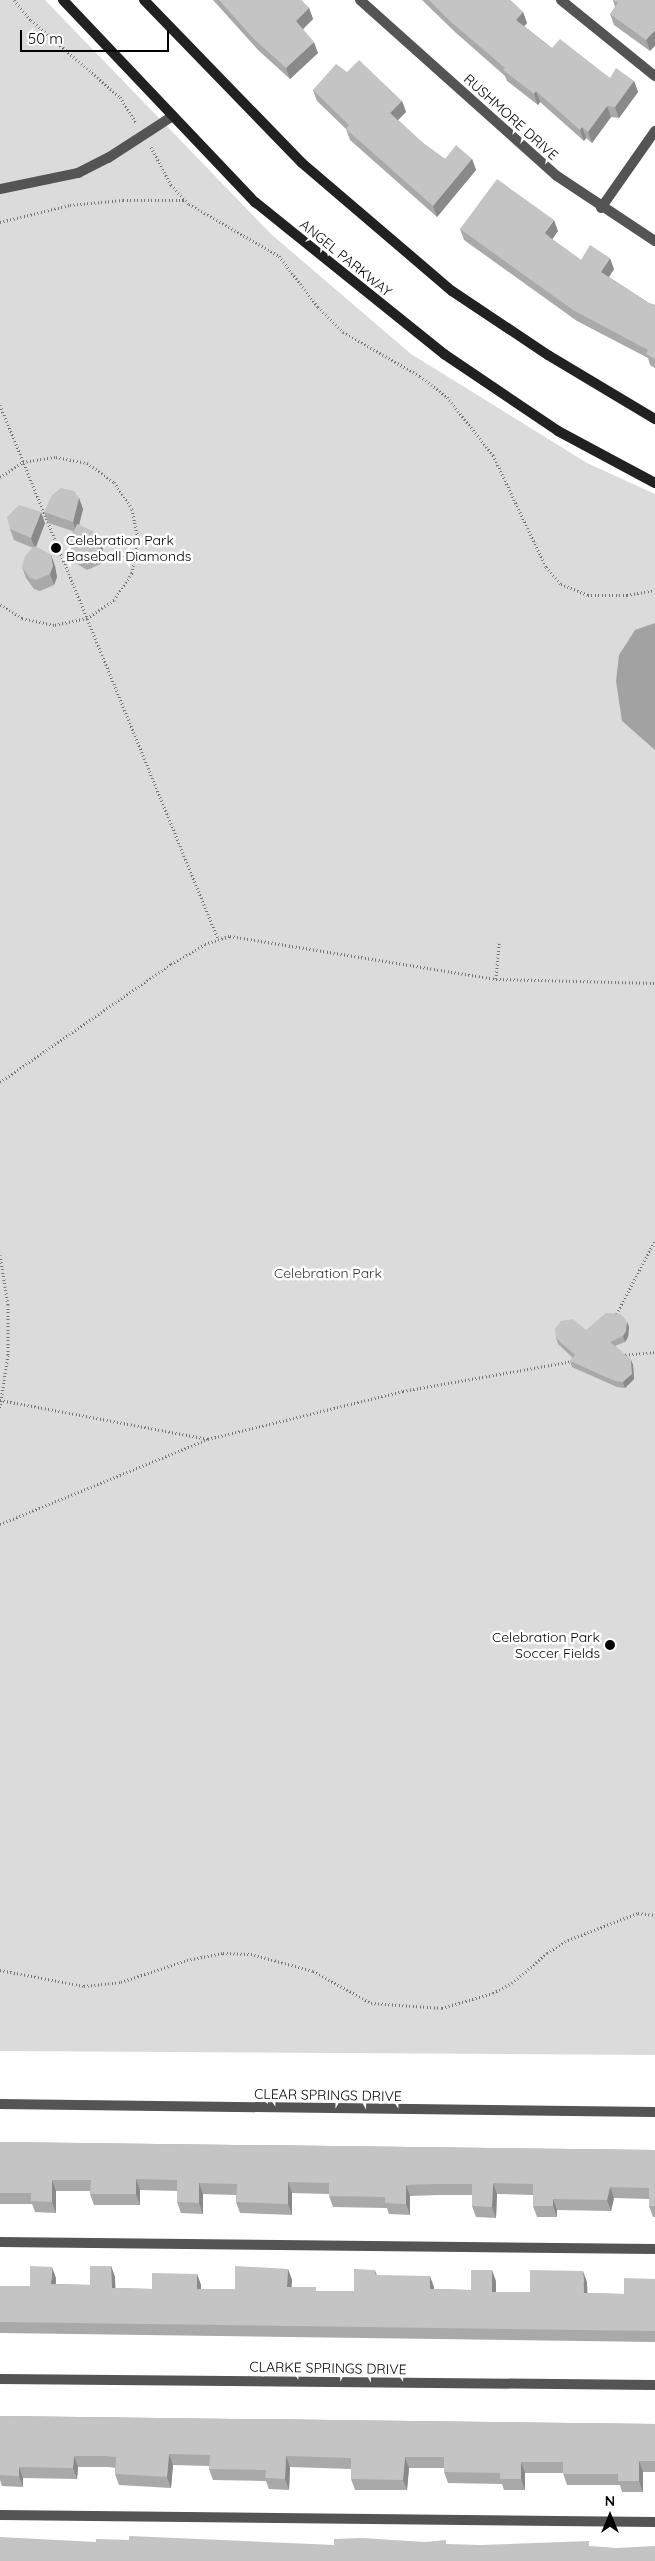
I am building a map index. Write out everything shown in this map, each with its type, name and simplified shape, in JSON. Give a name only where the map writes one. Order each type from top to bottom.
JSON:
[{"type":"main road","name":"ANGEL PARKWAY","points":[[62,0],[255,202],[444,354],[558,430],[655,483]]},
{"type":"main road","points":[[144,0],[302,163],[452,292],[548,355],[655,419]]},
{"type":"street","name":"RUSHMORE DRIVE","points":[[360,0],[557,176],[601,208],[655,241]]},
{"type":"street","points":[[564,1],[655,76]]},
{"type":"street","points":[[0,189],[78,173],[173,116]]},
{"type":"street","points":[[601,208],[655,131]]},
{"type":"street","name":"CLEAR SPRINGS DRIVE","points":[[0,2104],[655,2112]]},
{"type":"street","points":[[0,2242],[655,2249]]},
{"type":"street","name":"CLARKE SPRINGS DRIVE","points":[[0,2379],[655,2386]]},
{"type":"street","points":[[0,2515],[655,2522]]},
{"type":"path","points":[[14,0],[31,20],[120,97],[144,135],[171,185],[186,200],[279,256],[318,307],[342,332],[420,376],[446,397],[472,425],[493,455],[546,567],[561,584],[588,595],[627,595],[655,590]]},
{"type":"path","points":[[0,222],[70,206],[123,200],[186,200]]},
{"type":"path","points":[[0,405],[218,940]]},
{"type":"path","points":[[0,477],[23,462],[56,456],[88,464],[114,482],[132,509],[138,541],[132,573],[114,600],[87,618],[54,625],[22,618],[0,604]]},
{"type":"path","points":[[0,1082],[172,964],[205,944],[230,936],[496,979],[655,983]]},
{"type":"path","points":[[496,979],[499,941]]},
{"type":"path","points":[[612,1321],[655,1240]]},
{"type":"path","points":[[0,1255],[8,1305],[8,1355],[0,1407]]},
{"type":"path","points":[[620,1355],[655,1352]]},
{"type":"path","points":[[0,1524],[208,1439],[403,1391],[580,1360]]},
{"type":"path","points":[[1,1400],[208,1439]]},
{"type":"path","points":[[0,1970],[84,1986],[121,1982],[187,1960],[223,1953],[251,1954],[314,1971],[371,2003],[442,2008],[493,1993],[512,1983],[547,1953],[568,1940],[638,1913],[655,1915]]},
{"type":"green space","name":"Celebration Park","points":[[0,0],[45,0],[271,234],[411,354],[587,463],[655,494],[655,2055],[0,2051]]},
{"type":"shaded area","points":[[655,623],[655,750],[622,721],[616,681],[619,655],[635,630]]},
{"type":"building","points":[[219,0],[301,0],[309,8],[296,21],[314,42],[286,68],[254,39]]},
{"type":"building","points":[[429,0],[510,0],[523,12],[516,20],[552,48],[560,39],[610,78],[616,68],[634,81],[615,107],[607,106],[588,132],[582,127],[580,130],[536,91],[534,94],[503,70],[505,68],[451,22]]},
{"type":"building","points":[[613,0],[655,0],[655,30],[646,40],[610,14],[618,3]]},
{"type":"building","points":[[359,60],[402,101],[390,113],[423,143],[445,159],[456,145],[472,159],[433,206],[346,129],[349,125],[313,90],[336,64],[347,72]]},
{"type":"building","points":[[497,179],[554,220],[545,233],[553,240],[581,260],[590,245],[610,258],[601,272],[655,305],[655,359],[646,354],[648,350],[573,310],[460,229]]},
{"type":"building","points":[[61,488],[74,491],[79,498],[73,522],[44,512],[52,495]]},
{"type":"building","points":[[19,505],[41,512],[31,538],[10,529],[7,517]]},
{"type":"building","points":[[77,524],[95,532],[99,538],[97,553],[83,559],[70,551],[70,541]]},
{"type":"building","points":[[34,546],[51,555],[53,566],[50,574],[36,580],[30,578],[22,567],[25,556]]},
{"type":"building","points":[[606,1313],[621,1314],[627,1322],[626,1331],[623,1336],[610,1342],[631,1360],[632,1374],[623,1382],[615,1381],[570,1361],[575,1355],[556,1338],[555,1329],[561,1321],[573,1319],[586,1330]]},
{"type":"building","points":[[0,2142],[655,2150],[655,2206],[649,2206],[649,2188],[610,2187],[607,2200],[553,2199],[553,2206],[533,2206],[533,2184],[493,2183],[492,2207],[472,2206],[472,2184],[406,2185],[406,2204],[385,2203],[385,2197],[329,2196],[329,2183],[288,2182],[288,2204],[236,2202],[237,2184],[199,2183],[199,2203],[177,2202],[177,2180],[136,2179],[136,2194],[90,2194],[91,2180],[52,2180],[52,2202],[31,2201],[31,2193],[0,2193]]},
{"type":"building","points":[[30,2266],[52,2267],[51,2284],[90,2285],[90,2266],[111,2266],[112,2288],[152,2289],[152,2273],[197,2274],[197,2289],[235,2289],[235,2266],[288,2269],[287,2287],[316,2287],[316,2291],[354,2291],[354,2269],[375,2270],[375,2275],[430,2276],[430,2289],[471,2290],[471,2270],[492,2270],[492,2292],[530,2292],[530,2270],[583,2271],[584,2293],[624,2294],[624,2278],[655,2279],[655,2331],[0,2322],[0,2286],[30,2286]]},
{"type":"building","points":[[0,2416],[655,2424],[655,2461],[639,2461],[639,2481],[618,2481],[618,2474],[563,2474],[563,2462],[521,2462],[521,2479],[500,2479],[500,2473],[444,2472],[444,2457],[405,2457],[403,2480],[351,2479],[351,2458],[286,2456],[285,2479],[265,2478],[266,2470],[209,2469],[210,2455],[169,2454],[167,2477],[115,2474],[116,2457],[105,2456],[74,2456],[73,2468],[19,2467],[19,2476],[0,2475]]},
{"type":"building","points":[[129,2536],[334,2545],[334,2539],[362,2538],[425,2542],[446,2540],[446,2544],[481,2545],[589,2541],[589,2546],[617,2548],[655,2546],[655,2561],[0,2561],[0,2537],[96,2542],[96,2539],[129,2540]]},
{"type":"place","name":"Celebration Park Baseball Diamonds","points":[[56,548]]},
{"type":"place","name":"Celebration Park Soccer Fields","points":[[610,1645]]}]
